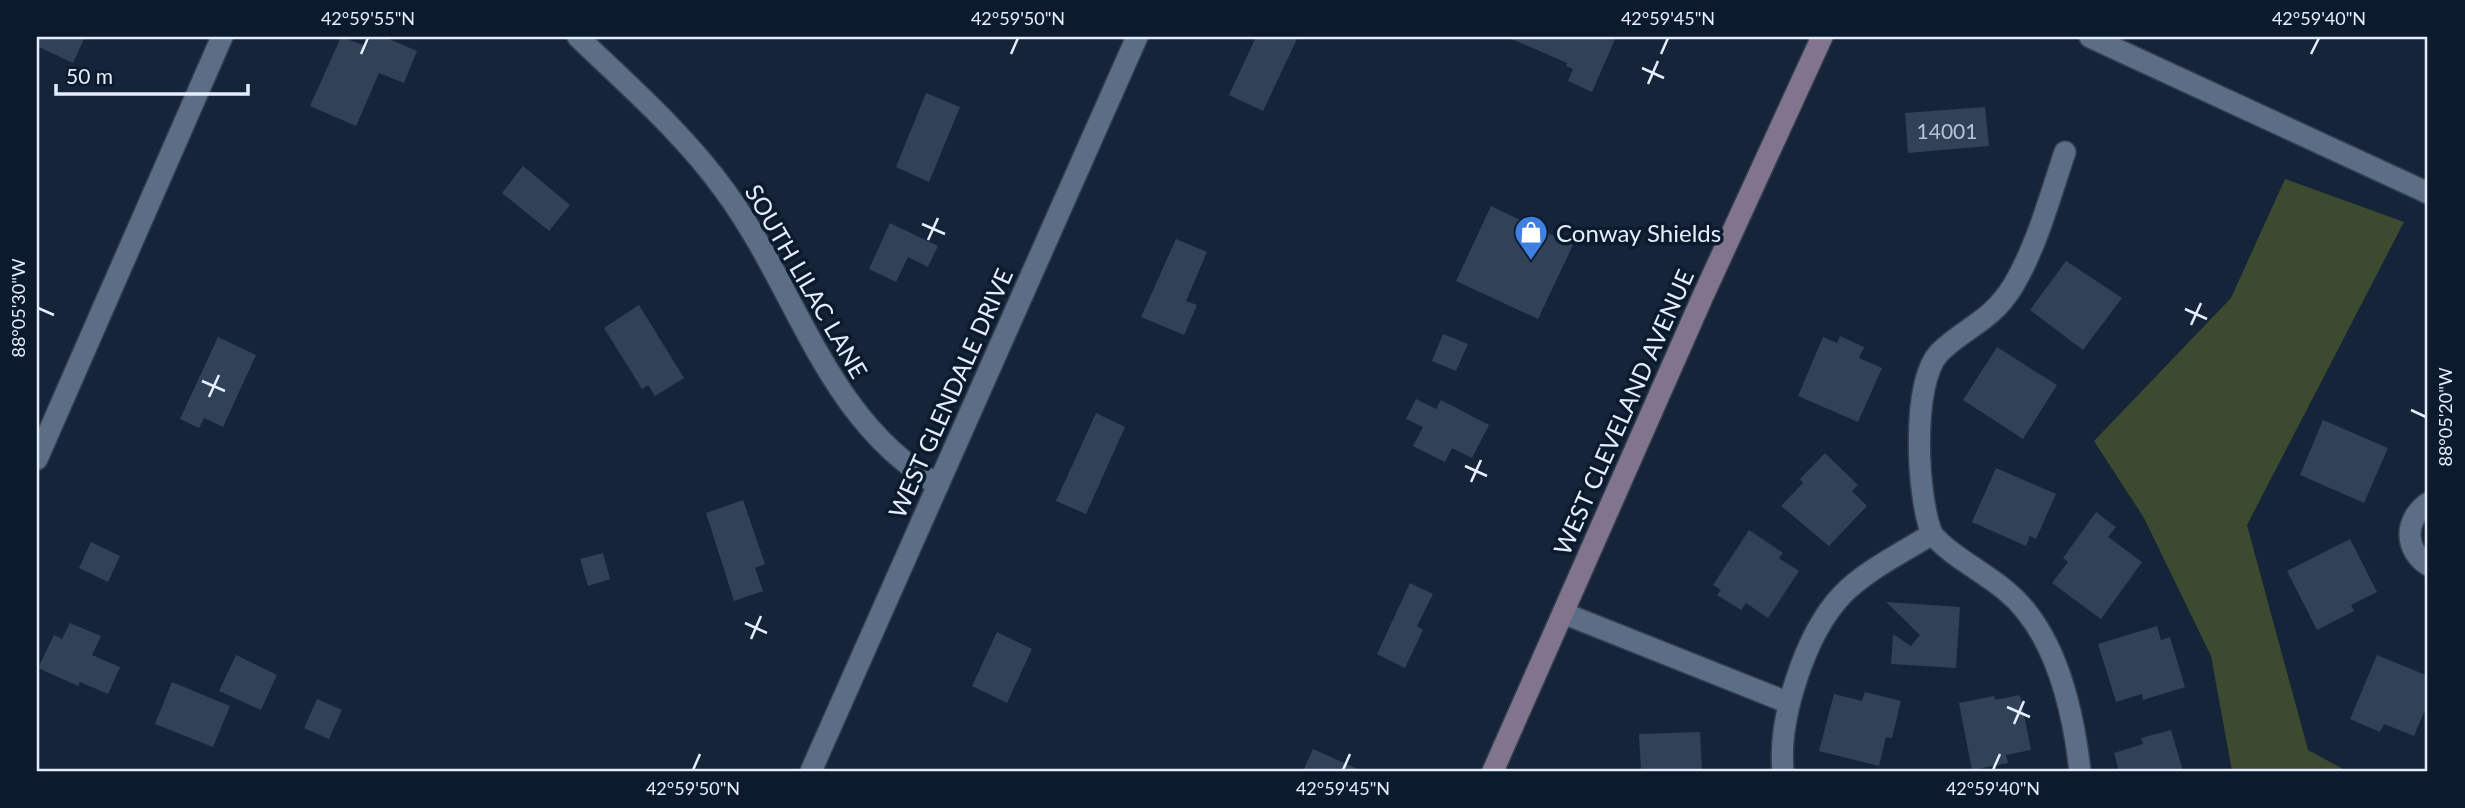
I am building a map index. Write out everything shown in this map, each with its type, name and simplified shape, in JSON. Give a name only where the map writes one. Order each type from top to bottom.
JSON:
[{"type":"main road","name":"WEST CLEVELAND AVENUE","points":[[1493,771],[1822,37]]},
{"type":"street","points":[[37,459],[222,37]]},
{"type":"street","name":"SOUTH LILAC LANE","points":[[578,37],[693,149],[726,191],[779,278],[835,386],[863,425],[906,467],[938,485]]},
{"type":"street","name":"WEST GLENDALE DRIVE","points":[[811,771],[1137,37]]},
{"type":"street","points":[[2090,37],[2428,193]]},
{"type":"street","points":[[2065,152],[2043,218],[2014,284],[1990,316],[1939,354],[1926,375],[1920,404],[1920,450],[1927,522],[1932,534],[2006,590],[2037,624],[2053,657],[2074,726],[2080,771]]},
{"type":"street","points":[[2428,503],[2420,509],[2410,529],[2413,551],[2428,565]]},
{"type":"street","points":[[1783,771],[1782,757],[1789,702],[1813,640],[1840,597],[1932,534]]},
{"type":"street","points":[[1563,612],[1789,702]]},
{"type":"green space","points":[[2285,179],[2404,222],[2247,525],[2308,750],[2347,771],[2232,771],[2211,656],[2144,518],[2094,441],[2231,298]]},
{"type":"building","points":[[37,37],[85,37],[73,63],[37,46]]},
{"type":"building","points":[[341,37],[366,46],[371,37],[384,37],[417,51],[404,83],[379,73],[356,126],[310,106]]},
{"type":"building","points":[[1256,37],[1298,37],[1263,111],[1229,95]]},
{"type":"building","points":[[1507,37],[1616,37],[1592,92],[1568,81],[1573,69],[1566,66],[1567,63]]},
{"type":"building","points":[[926,93],[960,107],[929,182],[896,167]]},
{"type":"building","points":[[1985,107],[1989,146],[1908,153],[1905,113]]},
{"type":"building","points":[[523,166],[570,205],[549,231],[502,193]]},
{"type":"building","points":[[1491,206],[1573,245],[1538,319],[1456,281]]},
{"type":"building","points":[[890,223],[938,246],[928,267],[908,257],[896,282],[869,269]]},
{"type":"building","points":[[1176,239],[1207,252],[1186,301],[1197,305],[1184,335],[1141,317]]},
{"type":"building","points":[[2066,261],[2122,298],[2083,350],[2030,310]]},
{"type":"building","points":[[639,305],[684,378],[655,396],[648,385],[642,389],[604,328]]},
{"type":"building","points":[[1443,334],[1468,344],[1456,371],[1432,361]]},
{"type":"building","points":[[1840,336],[1864,347],[1859,358],[1882,368],[1858,422],[1798,396],[1823,337],[1837,343]]},
{"type":"building","points":[[218,337],[256,355],[223,427],[204,418],[199,428],[180,419]]},
{"type":"building","points":[[1997,347],[2057,385],[2023,439],[1963,400]]},
{"type":"building","points":[[1416,399],[1436,409],[1441,400],[1489,425],[1472,458],[1452,448],[1445,462],[1413,446],[1423,427],[1406,419]]},
{"type":"building","points":[[1096,413],[1125,427],[1086,514],[1056,501]]},
{"type":"building","points":[[2323,420],[2388,448],[2364,503],[2300,475]]},
{"type":"building","points":[[1825,453],[1858,485],[1852,491],[1867,506],[1829,546],[1781,506],[1803,483],[1800,479]]},
{"type":"building","points":[[1996,468],[2056,494],[2036,539],[2030,536],[2026,546],[1972,522]]},
{"type":"building","points":[[743,500],[765,564],[755,568],[763,591],[734,601],[706,513]]},
{"type":"building","points":[[2096,512],[2116,527],[2108,537],[2142,562],[2101,619],[2052,583],[2068,562],[2063,558]]},
{"type":"building","points":[[1749,530],[1783,553],[1779,558],[1799,571],[1768,618],[1746,603],[1741,610],[1717,595],[1721,590],[1713,585]]},
{"type":"building","points":[[2350,539],[2377,592],[2351,605],[2354,611],[2317,630],[2287,571]]},
{"type":"building","points":[[91,542],[120,556],[108,582],[79,568]]},
{"type":"building","points":[[603,553],[610,579],[588,586],[580,559]]},
{"type":"building","points":[[1410,583],[1433,594],[1417,626],[1423,630],[1405,668],[1377,654]]},
{"type":"building","points":[[1886,602],[1960,607],[1956,668],[1891,664],[1893,634],[1911,646],[1920,635]]},
{"type":"building","points":[[70,623],[101,636],[92,655],[120,667],[108,694],[80,682],[78,686],[38,668],[54,635],[62,639]]},
{"type":"building","points":[[2157,626],[2161,640],[2170,637],[2185,687],[2143,700],[2142,694],[2116,702],[2098,644]]},
{"type":"building","points":[[997,632],[1032,649],[1007,703],[972,686]]},
{"type":"building","points":[[236,655],[277,675],[261,710],[219,691]]},
{"type":"building","points":[[2377,655],[2428,676],[2428,703],[2414,736],[2384,724],[2380,732],[2350,719]]},
{"type":"building","points":[[172,682],[230,706],[213,747],[155,724]]},
{"type":"building","points":[[1865,692],[1901,701],[1892,738],[1886,737],[1879,766],[1819,751],[1834,694],[1862,701]]},
{"type":"building","points":[[2020,695],[2031,750],[2006,755],[2008,763],[1972,770],[1959,703],[1994,696],[1995,700]]},
{"type":"building","points":[[317,699],[342,710],[329,739],[304,728]]},
{"type":"building","points":[[2171,730],[2183,771],[2119,771],[2114,753],[2143,744],[2141,738]]},
{"type":"building","points":[[1700,732],[1702,771],[1641,771],[1639,734]]},
{"type":"building","points":[[1313,749],[1362,771],[1303,771]]},
{"type":"place","name":"Conway Shields","points":[[1531,262]]}]
